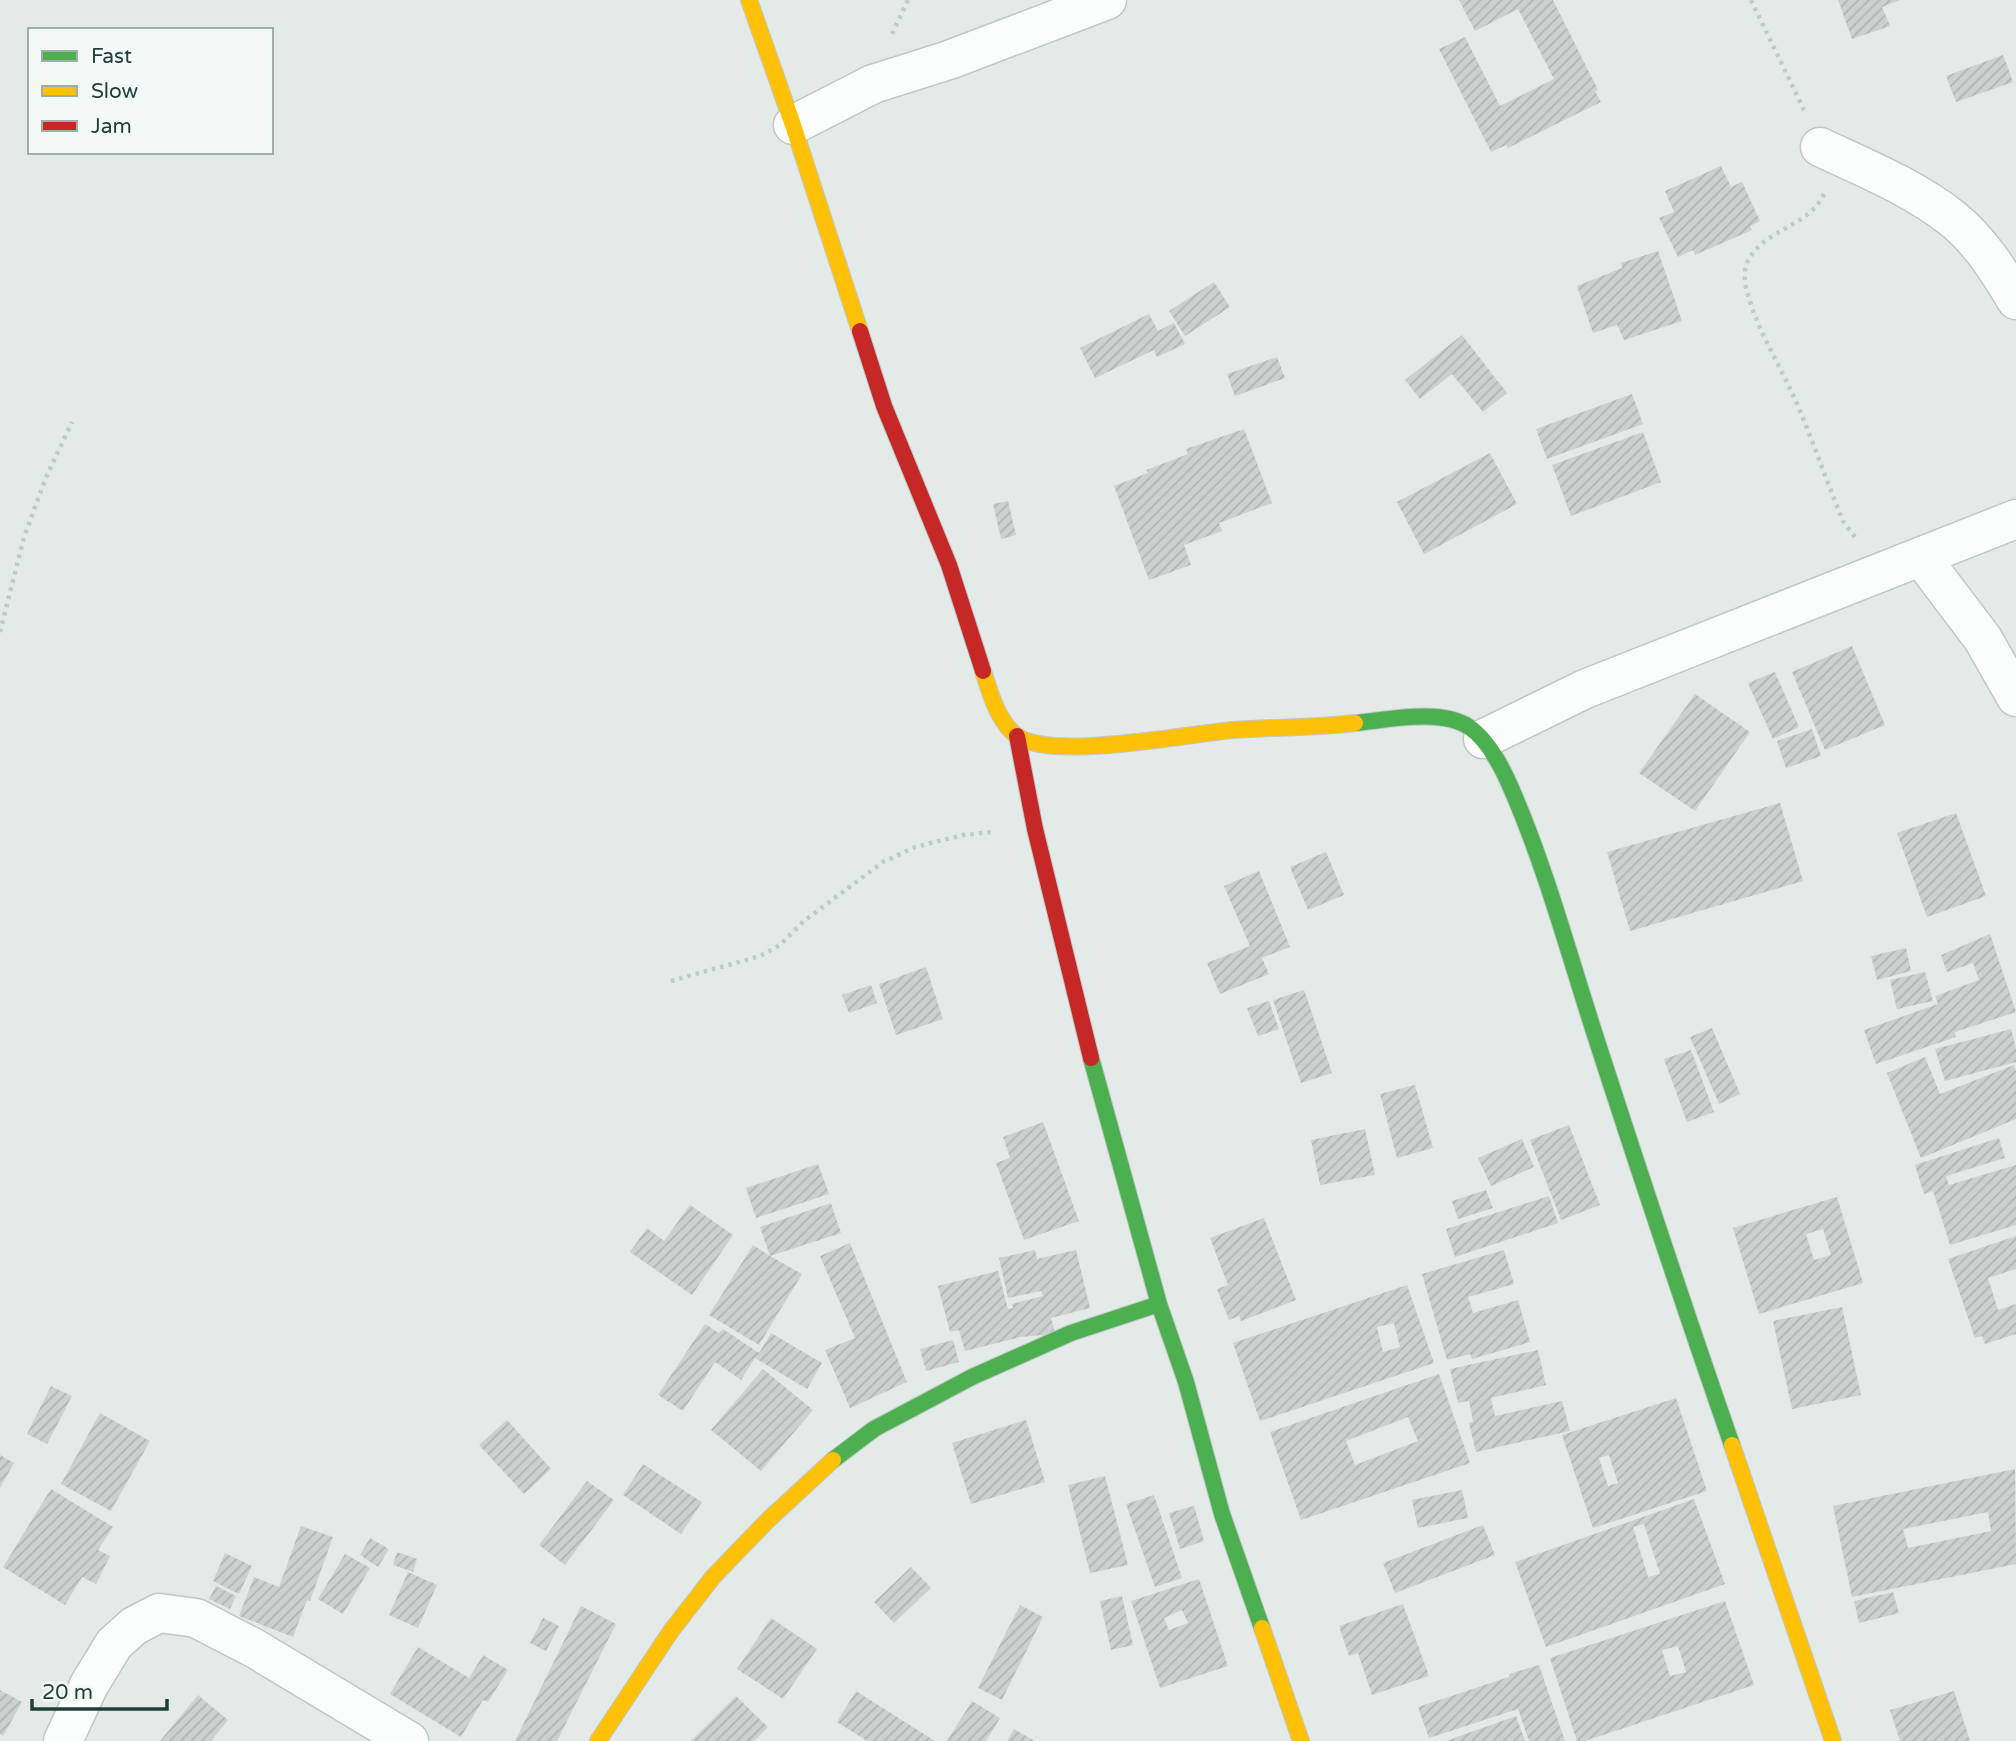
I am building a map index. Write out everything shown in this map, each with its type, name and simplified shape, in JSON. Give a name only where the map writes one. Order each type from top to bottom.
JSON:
[{"type":"street","points":[[749,0],[793,125],[884,405],[950,565],[995,708],[1017,736],[1035,829],[1090,1054],[1159,1304],[1186,1382],[1222,1514],[1301,1741]]},
{"type":"street","points":[[793,125],[873,84],[949,60],[1107,0]]},
{"type":"street","points":[[1820,147],[1917,195],[1953,219],[1982,248],[2016,300]]},
{"type":"street","points":[[1483,739],[1586,689],[2016,519]]},
{"type":"street","points":[[1905,564],[1983,639],[2016,696]]},
{"type":"street","points":[[1017,736],[1039,745],[1114,745],[1232,730],[1350,724],[1417,717],[1449,719],[1468,726],[1483,739],[1510,786],[1534,848],[1653,1215],[1833,1741]]},
{"type":"street","points":[[598,1741],[671,1631],[713,1577],[824,1466],[874,1429],[972,1377],[1071,1333],[1159,1304]]},
{"type":"street","points":[[63,1741],[89,1685],[114,1644],[134,1626],[159,1614],[196,1618],[254,1648],[409,1741]]},
{"type":"path","points":[[1751,0],[1820,147],[1827,185],[1818,206],[1771,238],[1749,257],[1744,272],[1747,293],[1795,400],[1843,522],[1861,546],[1905,564]]},
{"type":"path","points":[[0,632],[24,537],[47,475],[72,422]]},
{"type":"path","points":[[671,981],[760,956],[780,945],[821,908],[883,862],[915,847],[962,835],[1035,829]]},
{"type":"building","points":[[1459,0],[1553,0],[1598,90],[1595,91],[1601,102],[1508,148],[1506,145],[1491,152],[1439,49],[1465,37],[1500,106],[1554,79],[1518,9],[1475,31]]},
{"type":"building","points":[[1838,0],[1900,0],[1882,7],[1890,26],[1852,39]]},
{"type":"building","points":[[2003,55],[2013,82],[1956,102],[1946,76]]},
{"type":"building","points":[[1721,166],[1731,187],[1742,182],[1760,221],[1750,226],[1752,230],[1695,255],[1693,250],[1678,257],[1659,218],[1674,212],[1665,191]]},
{"type":"building","points":[[1658,251],[1682,321],[1624,340],[1614,318],[1617,325],[1593,333],[1577,286],[1622,268],[1621,263]]},
{"type":"building","points":[[1214,282],[1230,307],[1185,336],[1169,311]]},
{"type":"building","points":[[1149,314],[1158,331],[1174,323],[1185,344],[1157,357],[1154,350],[1095,378],[1080,348]]},
{"type":"building","points":[[1462,335],[1507,393],[1483,412],[1452,374],[1420,399],[1405,380]]},
{"type":"building","points":[[1277,357],[1285,378],[1235,396],[1227,374]]},
{"type":"building","points":[[1632,394],[1643,424],[1547,459],[1536,429]]},
{"type":"building","points":[[1244,429],[1272,503],[1219,523],[1222,531],[1184,545],[1191,565],[1149,580],[1114,486],[1188,454],[1186,449]]},
{"type":"building","points":[[1643,432],[1661,482],[1571,516],[1552,465]]},
{"type":"building","points":[[1490,453],[1517,504],[1424,554],[1397,502]]},
{"type":"building","points":[[1008,501],[1016,535],[1001,539],[993,504]]},
{"type":"building","points":[[1852,646],[1885,725],[1825,750],[1792,672]]},
{"type":"building","points":[[1775,672],[1799,727],[1773,739],[1748,683]]},
{"type":"building","points":[[1695,694],[1750,732],[1695,811],[1639,773]]},
{"type":"building","points":[[1812,729],[1821,756],[1786,768],[1777,741]]},
{"type":"building","points":[[1780,803],[1803,881],[1630,931],[1607,852]]},
{"type":"building","points":[[1956,813],[1986,896],[1927,917],[1897,833]]},
{"type":"building","points":[[1326,852],[1344,895],[1308,910],[1290,867]]},
{"type":"building","points":[[1259,871],[1290,947],[1262,958],[1269,974],[1220,994],[1207,963],[1250,946],[1224,886]]},
{"type":"building","points":[[1990,934],[2016,1012],[1955,1032],[1956,1037],[1876,1064],[1864,1030],[1938,1004],[1935,996],[1979,980],[1973,963],[1947,972],[1941,955]]},
{"type":"building","points":[[1906,948],[1911,971],[1877,980],[1871,956]]},
{"type":"building","points":[[926,967],[943,1019],[896,1035],[879,984]]},
{"type":"building","points":[[1925,972],[1933,1001],[1897,1009],[1890,980]]},
{"type":"building","points":[[871,985],[877,1003],[849,1013],[842,995]]},
{"type":"building","points":[[1304,990],[1332,1073],[1301,1083],[1273,1000]]},
{"type":"building","points":[[1269,1001],[1279,1029],[1258,1036],[1247,1008]]},
{"type":"building","points":[[1712,1028],[1740,1094],[1719,1104],[1690,1037]]},
{"type":"building","points":[[2011,1029],[2016,1062],[1945,1081],[1935,1049]]},
{"type":"building","points":[[1691,1050],[1714,1112],[1687,1122],[1664,1059]]},
{"type":"building","points":[[1925,1057],[1940,1094],[2014,1065],[2016,1119],[1921,1158],[1887,1073]]},
{"type":"building","points":[[1415,1085],[1433,1148],[1397,1158],[1380,1094]]},
{"type":"building","points":[[1043,1122],[1079,1221],[1024,1240],[996,1163],[1010,1158],[1003,1137]]},
{"type":"building","points":[[1569,1125],[1600,1205],[1561,1220],[1530,1140]]},
{"type":"building","points":[[1365,1129],[1375,1175],[1320,1185],[1311,1140]]},
{"type":"building","points":[[1999,1138],[2005,1158],[1946,1176],[1949,1185],[2016,1165],[2016,1225],[1950,1245],[1933,1191],[1924,1194],[1915,1165]]},
{"type":"building","points":[[1522,1139],[1534,1167],[1491,1186],[1478,1158]]},
{"type":"building","points":[[818,1164],[829,1194],[756,1218],[746,1188]]},
{"type":"building","points":[[1486,1190],[1493,1208],[1458,1219],[1452,1201]]},
{"type":"building","points":[[1549,1196],[1558,1223],[1455,1257],[1446,1229]]},
{"type":"building","points":[[1837,1197],[1863,1283],[1759,1314],[1733,1228]],"holes":[[[1823,1229],[1831,1255],[1814,1260],[1806,1234]]]},
{"type":"building","points":[[831,1203],[841,1233],[770,1256],[760,1227]]},
{"type":"building","points":[[690,1205],[733,1235],[692,1295],[630,1252],[647,1228],[664,1241]]},
{"type":"building","points":[[1264,1218],[1296,1300],[1241,1321],[1239,1316],[1229,1320],[1217,1289],[1228,1285],[1210,1238]]},
{"type":"building","points":[[2016,1236],[2016,1269],[1988,1278],[1998,1310],[2016,1304],[2016,1334],[1985,1344],[1982,1336],[1975,1338],[1948,1259]]},
{"type":"building","points":[[850,1243],[907,1382],[850,1408],[825,1350],[855,1338],[820,1256]]},
{"type":"building","points":[[753,1245],[802,1274],[759,1345],[709,1315]]},
{"type":"building","points":[[1035,1250],[1037,1259],[1076,1250],[1090,1308],[1051,1318],[1055,1334],[1021,1337],[965,1351],[959,1330],[950,1332],[938,1286],[998,1271],[1008,1309],[1013,1308],[1012,1304],[1043,1296],[1041,1291],[1008,1298],[999,1258]]},
{"type":"building","points":[[1504,1250],[1514,1284],[1468,1297],[1473,1313],[1518,1300],[1530,1342],[1472,1359],[1470,1354],[1447,1360],[1422,1274]]},
{"type":"building","points":[[1407,1285],[1434,1363],[1260,1421],[1233,1343]],"holes":[[[1394,1323],[1400,1347],[1383,1352],[1377,1327]]]},
{"type":"building","points":[[1842,1307],[1861,1395],[1792,1409],[1773,1321]]},
{"type":"building","points":[[705,1324],[719,1333],[723,1329],[759,1353],[771,1333],[822,1363],[807,1389],[755,1358],[741,1380],[715,1362],[683,1411],[658,1395]]},
{"type":"building","points":[[953,1340],[959,1362],[926,1371],[920,1349]]},
{"type":"building","points":[[1538,1350],[1546,1385],[1491,1398],[1495,1416],[1562,1401],[1570,1431],[1476,1452],[1469,1423],[1473,1422],[1469,1401],[1458,1403],[1450,1369]]},
{"type":"building","points":[[763,1369],[813,1410],[761,1471],[711,1430]]},
{"type":"building","points":[[1439,1374],[1470,1463],[1301,1520],[1270,1432]],"holes":[[[1408,1417],[1418,1441],[1355,1465],[1346,1441]]]},
{"type":"building","points":[[51,1386],[72,1396],[47,1444],[27,1434]]},
{"type":"building","points":[[1676,1398],[1707,1491],[1593,1528],[1562,1435]],"holes":[[[1609,1455],[1618,1483],[1608,1486],[1599,1458]]]},
{"type":"building","points":[[100,1413],[150,1441],[111,1511],[61,1484]]},
{"type":"building","points":[[507,1420],[551,1469],[524,1494],[479,1445]]},
{"type":"building","points":[[1026,1420],[1045,1482],[971,1504],[952,1443]]},
{"type":"building","points":[[0,1455],[14,1463],[0,1488]]},
{"type":"building","points":[[643,1464],[702,1502],[681,1534],[623,1495]]},
{"type":"building","points":[[2015,1469],[2016,1564],[1852,1597],[1833,1506]],"holes":[[[1988,1512],[1991,1531],[1908,1548],[1903,1529]]]},
{"type":"building","points":[[1105,1476],[1128,1565],[1090,1573],[1068,1485]]},
{"type":"building","points":[[587,1481],[614,1500],[565,1565],[539,1545]]},
{"type":"building","points":[[51,1489],[113,1527],[98,1550],[110,1556],[96,1584],[82,1577],[65,1605],[3,1567]]},
{"type":"building","points":[[1462,1490],[1468,1518],[1418,1528],[1412,1500]]},
{"type":"building","points":[[1154,1495],[1182,1578],[1155,1587],[1126,1504]]},
{"type":"building","points":[[1694,1499],[1725,1584],[1546,1647],[1515,1562]],"holes":[[[1644,1524],[1660,1574],[1648,1577],[1633,1527]]]},
{"type":"building","points":[[1194,1506],[1204,1541],[1180,1549],[1169,1513]]},
{"type":"building","points":[[1483,1525],[1495,1555],[1395,1593],[1383,1563]]},
{"type":"building","points":[[301,1526],[333,1537],[310,1601],[307,1600],[293,1637],[239,1616],[254,1577],[279,1587]]},
{"type":"building","points":[[370,1538],[389,1549],[378,1567],[360,1555]]},
{"type":"building","points":[[397,1552],[417,1559],[413,1572],[393,1565]]},
{"type":"building","points":[[225,1553],[252,1566],[239,1594],[213,1581]]},
{"type":"building","points":[[345,1554],[370,1568],[343,1614],[318,1599]]},
{"type":"building","points":[[911,1567],[931,1588],[894,1623],[874,1602]]},
{"type":"building","points":[[408,1572],[437,1585],[418,1628],[389,1615]]},
{"type":"building","points":[[1199,1579],[1228,1666],[1160,1688],[1131,1601]],"holes":[[[1182,1610],[1188,1623],[1169,1630],[1164,1618]]]},
{"type":"building","points":[[216,1586],[236,1596],[230,1609],[209,1599]]},
{"type":"building","points":[[1893,1592],[1899,1613],[1859,1623],[1854,1601]]},
{"type":"building","points":[[1122,1596],[1133,1645],[1111,1650],[1100,1601]]},
{"type":"building","points":[[1725,1601],[1754,1685],[1585,1741],[1577,1741],[1550,1658]],"holes":[[[1678,1646],[1686,1672],[1670,1676],[1662,1650]]]},
{"type":"building","points":[[1403,1604],[1429,1676],[1372,1695],[1358,1653],[1349,1656],[1339,1626]]},
{"type":"building","points":[[1020,1605],[1043,1617],[1002,1700],[978,1688]]},
{"type":"building","points":[[581,1606],[616,1624],[557,1741],[515,1741]]},
{"type":"building","points":[[543,1618],[559,1626],[546,1651],[530,1643]]},
{"type":"building","points":[[771,1618],[817,1649],[783,1699],[737,1669]]},
{"type":"building","points":[[418,1647],[469,1678],[483,1655],[508,1670],[488,1702],[483,1700],[461,1737],[390,1694]]},
{"type":"building","points":[[1539,1665],[1565,1741],[1529,1741],[1518,1709],[1429,1738],[1418,1707]]},
{"type":"building","points":[[0,1690],[22,1702],[3,1736],[0,1734]]},
{"type":"building","points":[[856,1691],[935,1741],[867,1741],[837,1722]]},
{"type":"building","points":[[1954,1691],[1970,1741],[1900,1741],[1890,1710]]},
{"type":"building","points":[[198,1695],[228,1720],[211,1741],[160,1741]]},
{"type":"building","points":[[736,1696],[768,1727],[754,1741],[691,1741]]},
{"type":"building","points":[[972,1701],[1000,1718],[986,1741],[947,1741]]},
{"type":"building","points":[[1516,1716],[1525,1741],[1446,1741]]},
{"type":"building","points":[[1014,1729],[1035,1741],[1007,1741]]},
{"type":"traffic: fast","points":[[1355,723],[1414,717],[1457,721],[1476,732],[1494,754],[1503,771],[1524,818],[1546,880],[1646,1191],[1732,1445]]},
{"type":"traffic: fast","points":[[1091,1058],[1159,1304],[1186,1382],[1222,1514],[1262,1628]]},
{"type":"traffic: fast","points":[[833,1460],[874,1429],[972,1377],[1071,1333],[1159,1304]]},
{"type":"traffic: slow","points":[[749,0],[860,331]]},
{"type":"traffic: slow","points":[[983,671],[1005,723],[1017,736],[1034,743],[1059,746],[1121,744],[1233,730],[1355,723]]},
{"type":"traffic: slow","points":[[1732,1445],[1833,1741]]},
{"type":"traffic: slow","points":[[598,1741],[671,1631],[713,1577],[767,1521],[833,1460]]},
{"type":"traffic: slow","points":[[1262,1628],[1301,1741]]},
{"type":"traffic: jam","points":[[860,331],[884,406],[949,565],[983,671]]},
{"type":"traffic: jam","points":[[1017,736],[1035,829],[1091,1058]]}]
